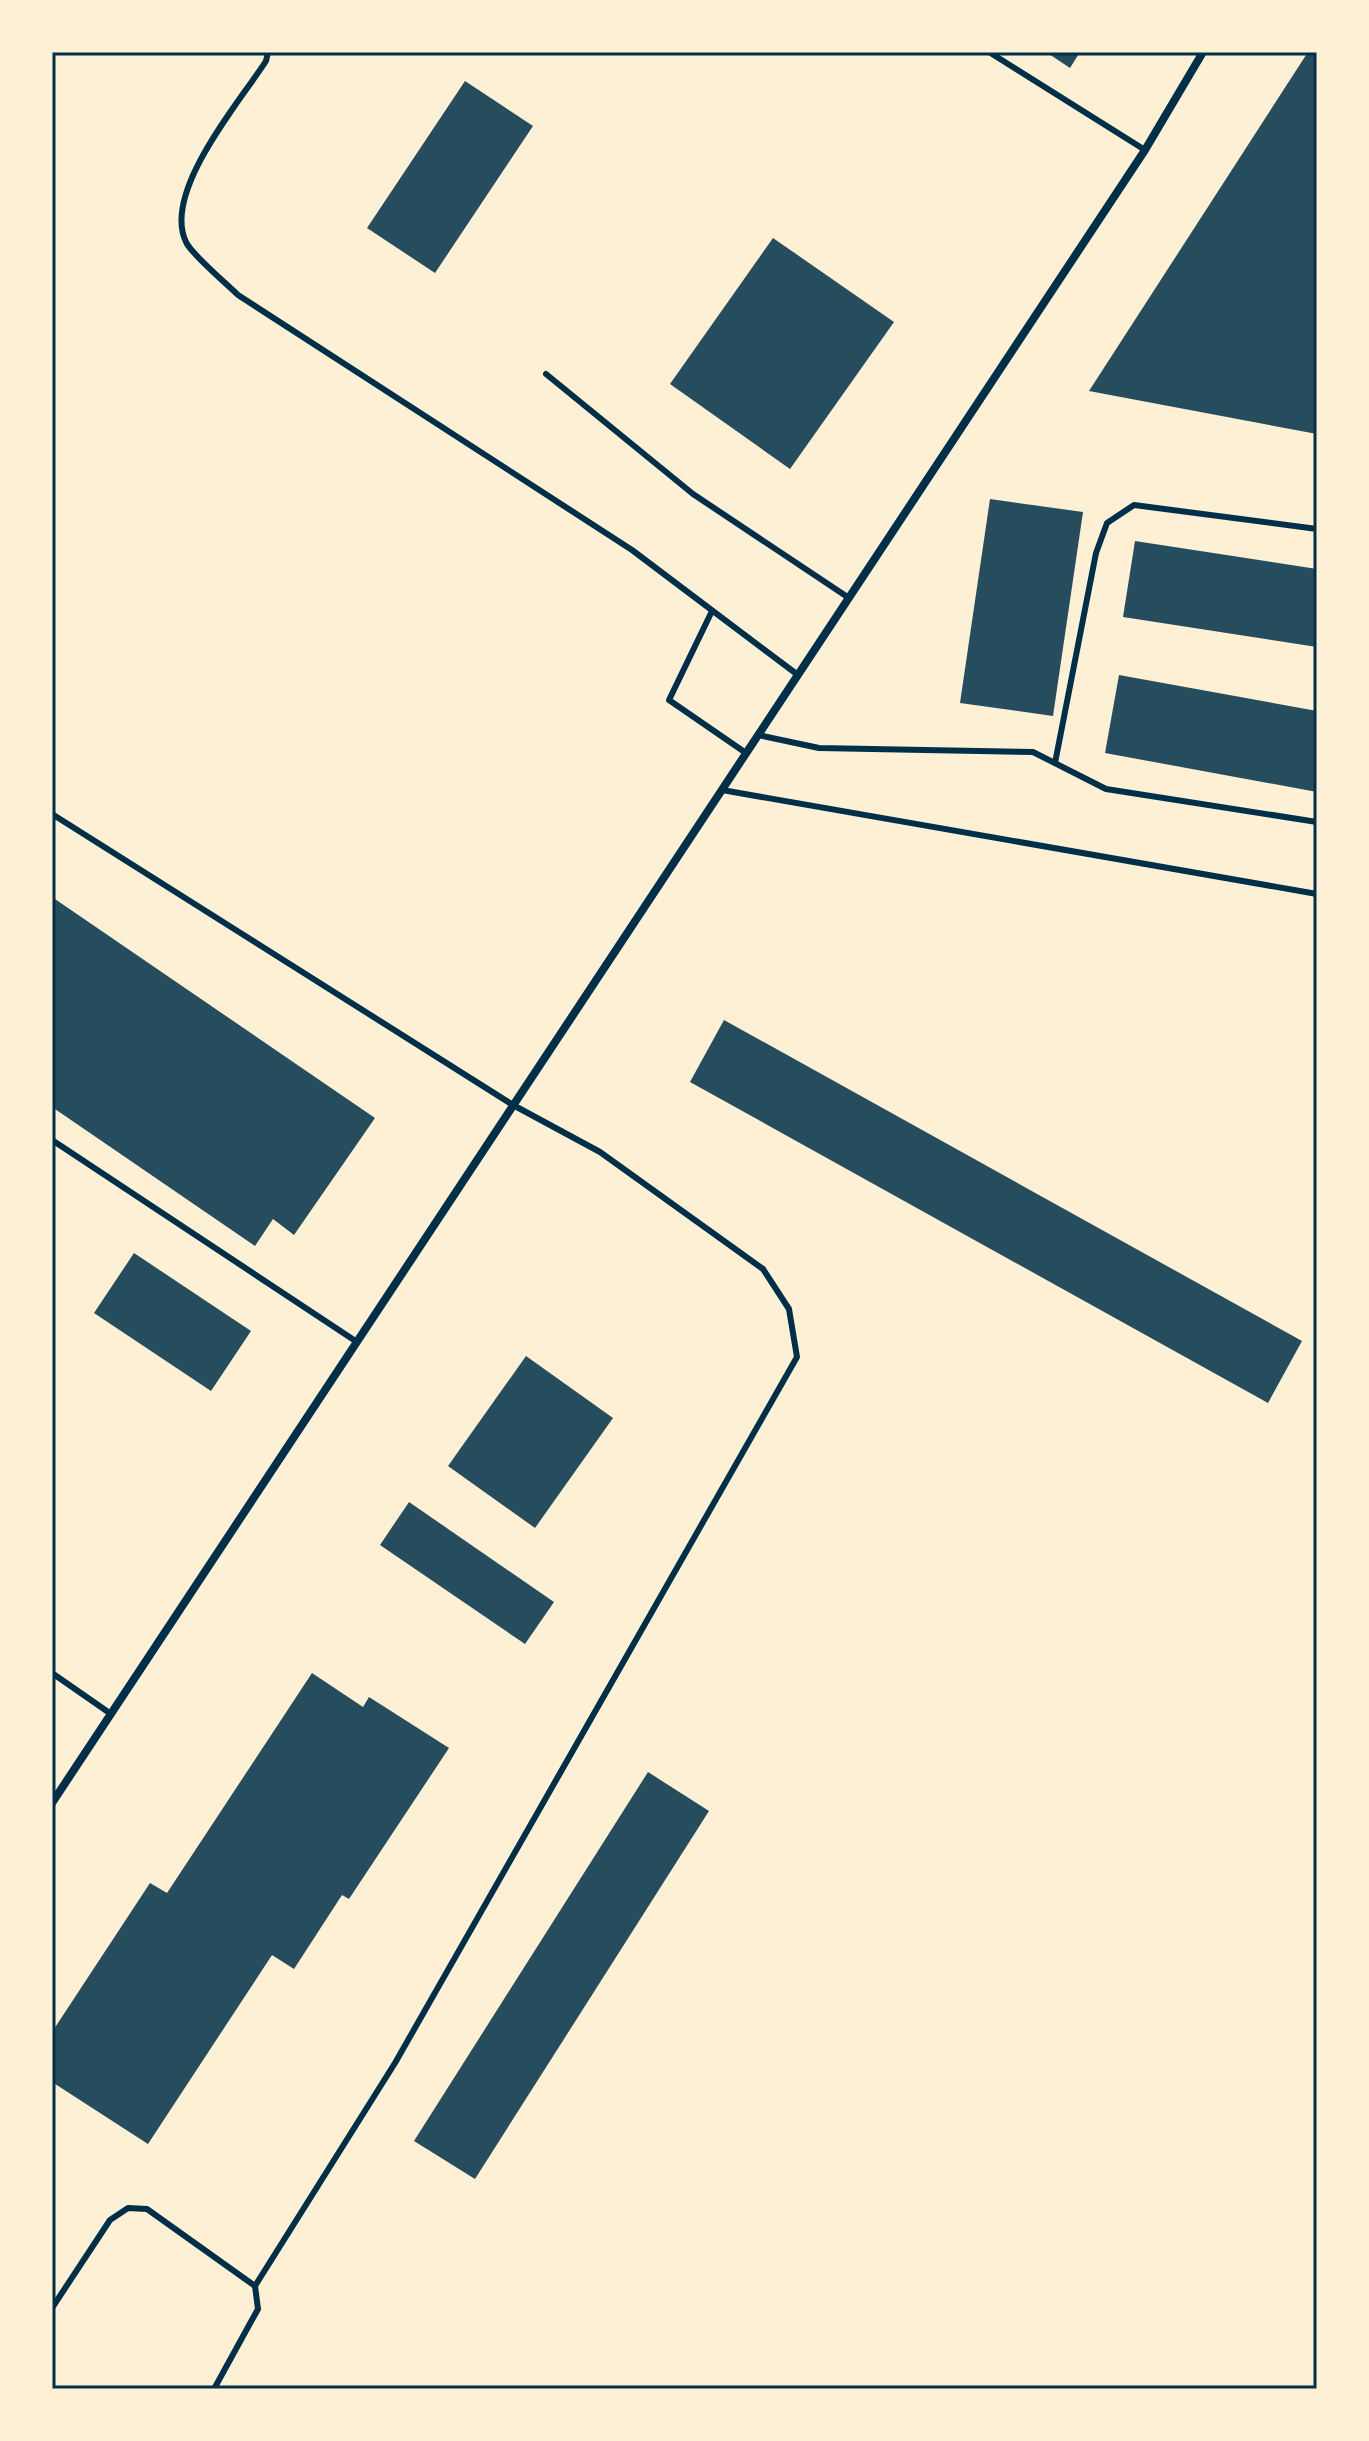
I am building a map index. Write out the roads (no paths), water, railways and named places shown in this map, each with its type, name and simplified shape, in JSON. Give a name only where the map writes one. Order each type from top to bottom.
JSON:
[{"type":"street","points":[[52,1803],[1145,150],[1203,52]]},
{"type":"lane","points":[[268,52],[266,61],[195,168],[180,209],[186,243],[238,295],[632,550],[798,675]]},
{"type":"lane","points":[[989,52],[1145,150]]},
{"type":"lane","points":[[546,374],[693,494],[849,598]]},
{"type":"lane","points":[[1055,763],[1096,553],[1107,523],[1134,505],[1317,529]]},
{"type":"lane","points":[[712,611],[669,700],[746,753]]},
{"type":"lane","points":[[758,735],[819,748],[1033,752],[1106,789],[1317,822]]},
{"type":"lane","points":[[722,790],[1317,894]]},
{"type":"lane","points":[[52,814],[513,1105],[600,1152],[763,1269],[789,1309],[797,1357],[395,2063],[255,2286],[258,2309],[214,2389]]},
{"type":"lane","points":[[52,1140],[357,1342]]},
{"type":"lane","points":[[52,1673],[111,1714]]},
{"type":"lane","points":[[52,2308],[110,2220],[128,2208],[147,2209],[255,2286]]}]
